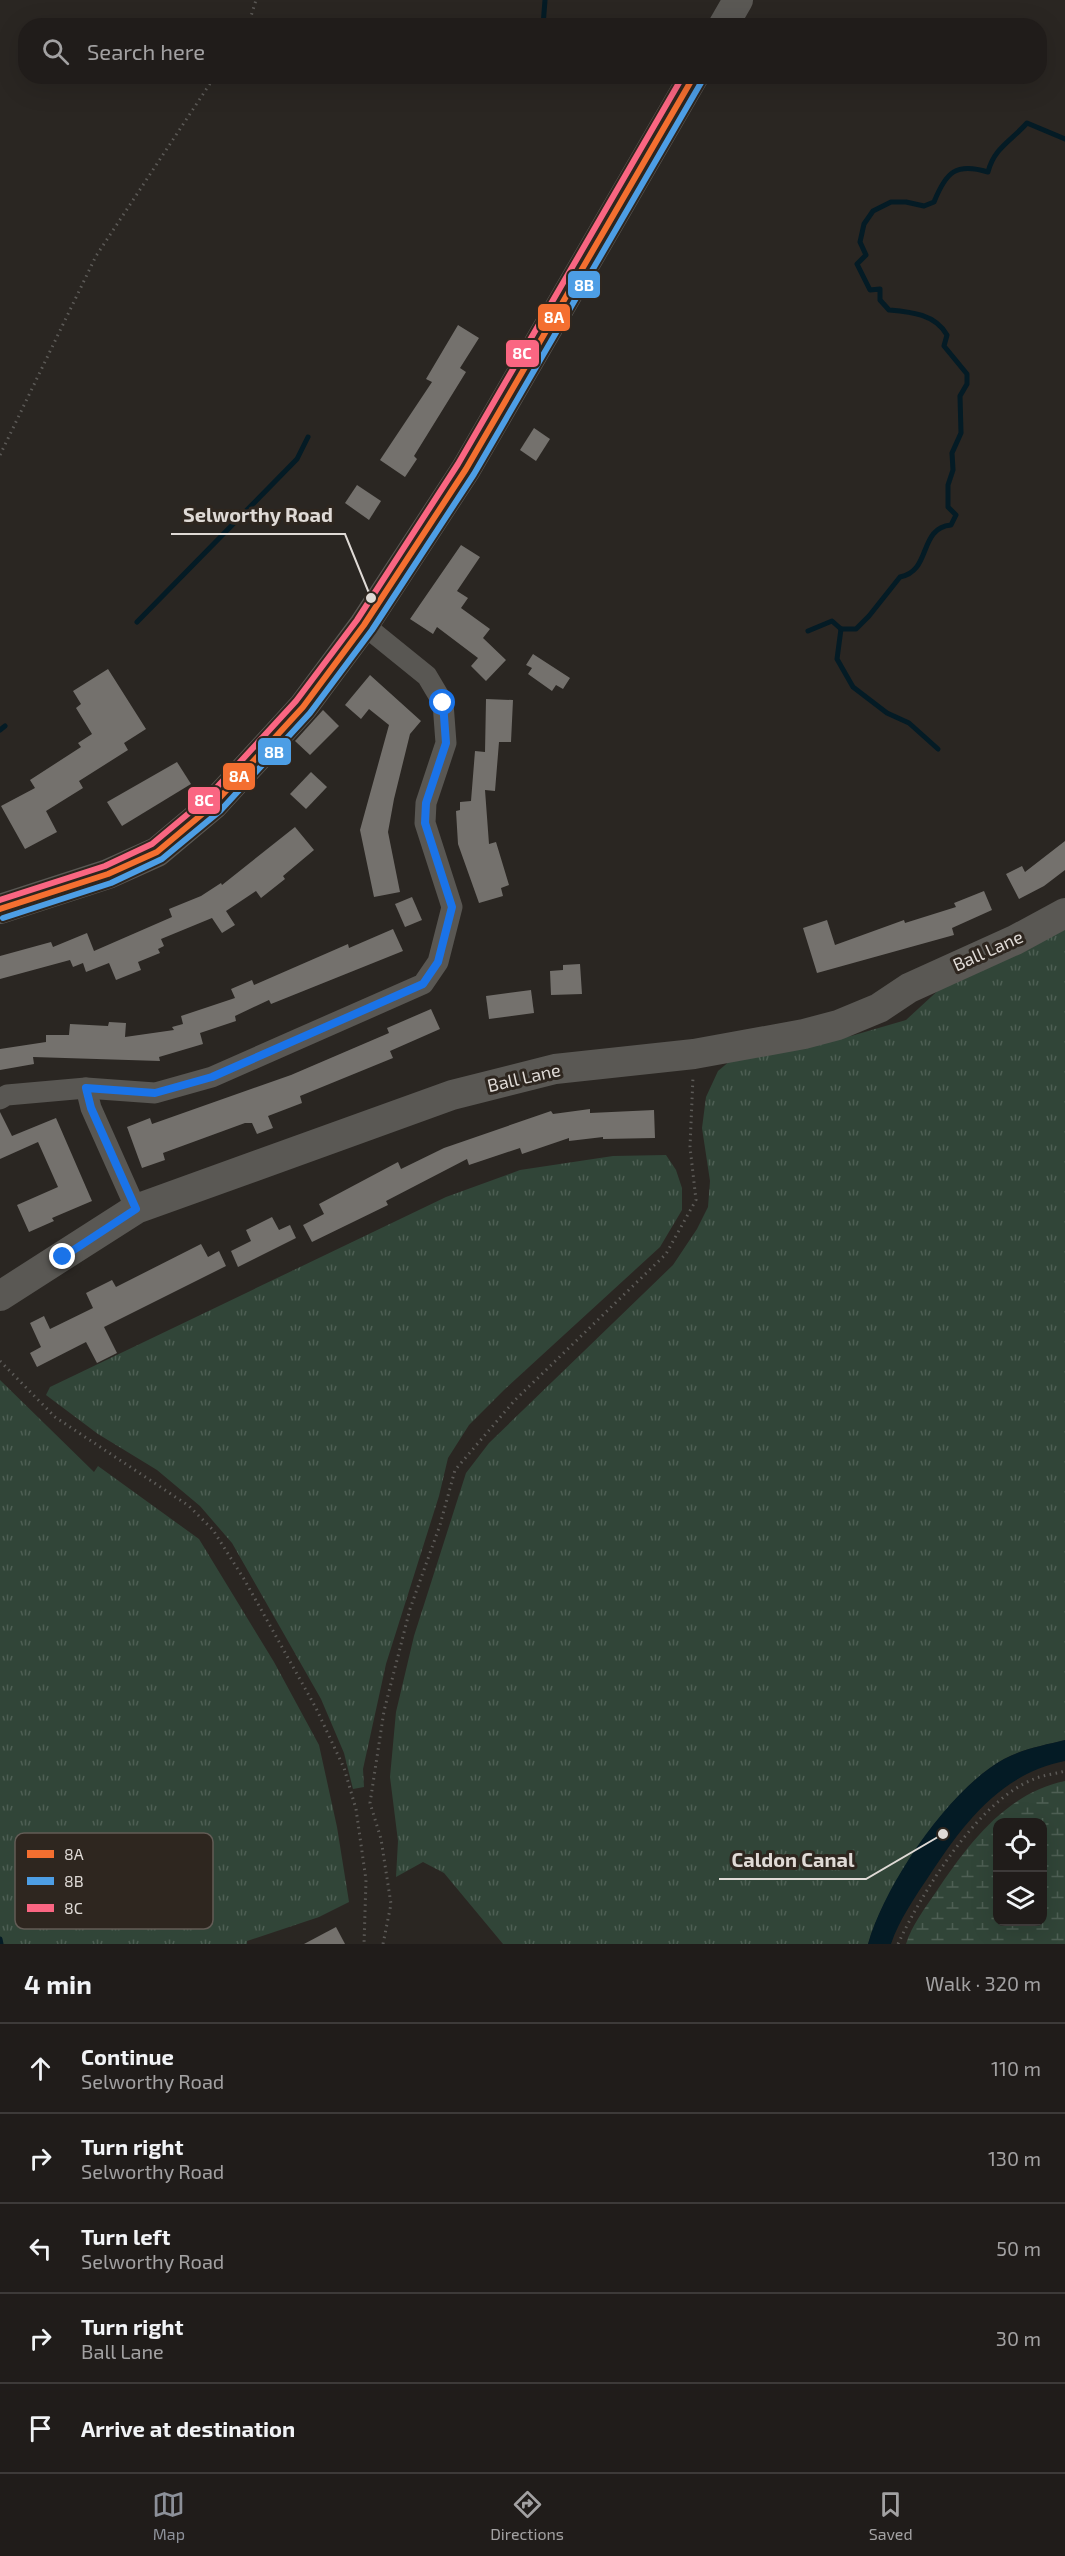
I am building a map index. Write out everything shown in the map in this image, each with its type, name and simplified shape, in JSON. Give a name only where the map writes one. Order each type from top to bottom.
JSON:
[{"type":"main road","points":[[728,18],[738,0]]},
{"type":"main road","points":[[0,909],[108,874],[157,852],[184,832],[243,774],[303,708],[364,625],[466,469],[689,84]]},
{"type":"main road","name":"Ball Lane","points":[[0,1296],[136,1209],[452,1095],[555,1069],[694,1054],[804,1034],[838,1025],[879,1008],[909,988],[1015,940],[1065,913]]},
{"type":"street","points":[[0,1099],[7,1095],[86,1088],[155,1093],[212,1077],[423,984],[438,962],[452,907],[425,823],[426,803],[446,743],[443,703],[427,676],[364,625]]},
{"type":"street","points":[[86,1088],[91,1108],[136,1209]]},
{"type":"path","points":[[250,18],[256,0]]},
{"type":"path","points":[[0,455],[96,256],[210,84]]},
{"type":"path","points":[[383,1944],[391,1904],[381,1839],[370,1803],[382,1723],[410,1609],[440,1526],[455,1470],[515,1400],[666,1254],[696,1200],[690,1147],[694,1054]]},
{"type":"path","points":[[0,1360],[55,1417],[189,1506],[213,1530],[238,1569],[316,1708],[344,1768],[356,1809],[366,1880],[364,1944]]},
{"type":"path","points":[[898,1944],[910,1919],[971,1829],[1000,1800],[1032,1779],[1065,1771]]},
{"type":"green space","points":[[1065,927],[1065,1740],[1026,1750],[1004,1759],[983,1773],[962,1792],[922,1841],[904,1868],[889,1895],[868,1944],[503,1944],[444,1873],[423,1862],[396,1877],[398,1841],[390,1777],[396,1712],[414,1636],[466,1473],[489,1443],[673,1265],[697,1229],[708,1207],[710,1181],[702,1128],[706,1097],[718,1071],[737,1055],[851,1036],[906,1020],[944,985]]},
{"type":"green space","points":[[666,1155],[676,1170],[682,1188],[682,1210],[660,1247],[504,1390],[469,1425],[448,1458],[439,1496],[386,1664],[363,1769],[364,1787],[353,1789],[344,1753],[321,1699],[232,1543],[200,1506],[157,1470],[98,1434],[46,1395],[50,1387],[446,1197],[520,1170],[613,1156]]},
{"type":"green space","points":[[0,1380],[94,1472],[98,1466],[199,1539],[274,1662],[319,1745],[337,1827],[349,1902],[319,1917],[247,1941],[247,1944],[0,1944]]},
{"type":"green space","points":[[1065,1781],[1065,1944],[906,1944],[923,1910],[948,1874],[975,1839],[993,1821],[993,1926],[1047,1926],[1047,1818],[996,1818],[1024,1797],[1044,1787]]},
{"type":"water","points":[[1065,1740],[1065,1761],[1021,1777],[1002,1789],[970,1820],[913,1900],[891,1944],[868,1944],[876,1920],[904,1867],[941,1815],[962,1792],[983,1773],[1004,1759],[1026,1750]]},
{"type":"building","points":[[458,325],[479,338],[460,368],[466,372],[414,456],[417,459],[405,477],[380,460],[432,382],[426,379]]},
{"type":"building","points":[[534,428],[550,439],[536,461],[520,450]]},
{"type":"building","points":[[357,485],[381,501],[369,520],[345,503]]},
{"type":"building","points":[[461,545],[480,557],[457,591],[468,598],[461,608],[490,629],[483,638],[506,660],[486,681],[471,666],[478,658],[437,627],[433,634],[410,619]]},
{"type":"building","points":[[533,654],[570,678],[563,689],[556,685],[552,691],[528,674],[532,668],[526,665]]},
{"type":"building","points":[[108,669],[146,729],[124,743],[128,750],[79,781],[83,788],[46,811],[57,832],[25,849],[1,806],[35,788],[30,780],[81,747],[78,743],[92,734],[76,708],[81,704],[73,691]]},
{"type":"building","points":[[370,675],[421,721],[410,734],[388,832],[400,892],[374,897],[360,830],[389,725],[369,709],[361,719],[345,705]]},
{"type":"building","points":[[486,699],[513,700],[511,742],[499,742],[495,791],[485,790],[489,844],[496,842],[509,885],[501,888],[503,896],[479,903],[458,844],[456,811],[460,810],[460,802],[471,801],[475,751],[485,752]]},
{"type":"building","points":[[323,710],[339,726],[310,755],[295,741]]},
{"type":"building","points":[[177,762],[191,784],[122,826],[107,802]]},
{"type":"building","points":[[311,772],[327,787],[306,809],[290,794]]},
{"type":"building","points":[[295,827],[314,850],[283,876],[285,879],[261,898],[256,891],[226,911],[235,925],[222,933],[212,918],[161,939],[164,946],[158,949],[160,953],[138,962],[141,970],[116,980],[109,963],[86,972],[83,963],[73,967],[70,960],[0,979],[0,956],[51,942],[53,947],[87,933],[94,951],[172,917],[169,909],[201,896],[221,883],[222,885]]},
{"type":"building","points":[[1065,841],[1065,870],[1044,886],[1019,899],[1006,874],[1022,866],[1025,872]]},
{"type":"building","points":[[984,891],[992,910],[952,928],[954,935],[817,973],[803,928],[827,920],[835,945],[904,920],[905,923],[956,907],[954,903]]},
{"type":"building","points":[[412,897],[422,920],[405,927],[395,904]]},
{"type":"building","points":[[393,929],[403,951],[271,1004],[269,1000],[235,1016],[236,1021],[200,1033],[203,1044],[159,1057],[160,1061],[33,1057],[34,1064],[0,1070],[0,1049],[46,1042],[46,1035],[69,1035],[70,1024],[108,1026],[109,1022],[126,1023],[125,1037],[174,1030],[172,1027],[183,1024],[181,1016],[235,998],[231,989],[252,980],[254,985],[348,944],[349,948]]},
{"type":"building","points":[[580,964],[582,994],[551,995],[550,971],[563,970],[563,965]]},
{"type":"building","points":[[531,990],[534,1013],[489,1019],[486,996]]},
{"type":"building","points":[[431,1009],[440,1029],[390,1051],[393,1058],[300,1096],[302,1103],[268,1116],[273,1128],[257,1134],[252,1123],[245,1123],[163,1153],[165,1160],[142,1168],[127,1127],[150,1118],[152,1124],[291,1075],[389,1033],[387,1028]]},
{"type":"building","points":[[590,1109],[590,1113],[654,1110],[655,1138],[603,1139],[603,1137],[569,1141],[569,1138],[522,1154],[520,1148],[469,1165],[467,1159],[386,1201],[388,1205],[312,1242],[303,1225],[324,1214],[319,1204],[398,1162],[401,1169],[444,1148],[551,1111],[553,1114]]},
{"type":"building","points":[[0,1112],[12,1136],[56,1118],[92,1201],[52,1218],[54,1221],[29,1232],[17,1205],[58,1187],[38,1142],[0,1159]]},
{"type":"building","points":[[272,1217],[279,1230],[290,1225],[296,1238],[238,1267],[231,1251],[251,1241],[246,1230]]},
{"type":"building","points":[[201,1244],[208,1257],[219,1251],[226,1266],[104,1327],[117,1353],[97,1363],[86,1342],[37,1367],[30,1353],[41,1347],[30,1323],[44,1316],[50,1329],[93,1308],[86,1293],[112,1280],[116,1287]]},
{"type":"building","points":[[336,1927],[345,1944],[304,1944]]},
{"type":"waterway","points":[[544,18],[545,0]]},
{"type":"waterway","points":[[808,631],[832,621],[841,629],[856,629],[900,577],[917,567],[934,534],[941,528],[951,525],[956,515],[948,507],[948,485],[953,470],[952,453],[961,433],[960,396],[967,384],[967,374],[944,346],[947,335],[942,328],[922,315],[889,310],[880,300],[880,289],[870,290],[857,264],[866,255],[860,242],[864,224],[873,211],[891,202],[906,202],[924,206],[934,202],[943,183],[960,169],[968,168],[988,172],[994,157],[1027,123],[1065,139]]},
{"type":"waterway","points":[[137,622],[297,459],[308,437]]},
{"type":"waterway","points":[[841,629],[837,659],[853,687],[887,713],[909,723],[938,749]]},
{"type":"waterway","points":[[0,730],[5,726]]},
{"type":"waterway","points":[[0,1939],[1,1944]]},
{"type":"transit line","name":"8C","points":[[0,900],[105,866],[152,844],[207,798],[296,701],[357,620],[458,464],[678,84]]},
{"type":"transit line","name":"8A","points":[[0,909],[108,874],[157,852],[213,805],[303,707],[364,625],[466,469],[689,84]]},
{"type":"transit line","name":"8B","points":[[3,918],[111,883],[162,859],[220,811],[310,713],[372,630],[474,474],[700,84]]},
{"type":"place","name":"Selworthy Road","points":[[371,598]]},
{"type":"place","name":"Caldon Canal","points":[[943,1834]]},
{"type":"route","points":[[63,1257],[136,1209],[91,1108],[86,1088],[155,1093],[212,1077],[423,984],[438,962],[452,907],[425,823],[426,803],[446,743],[443,703]]}]
